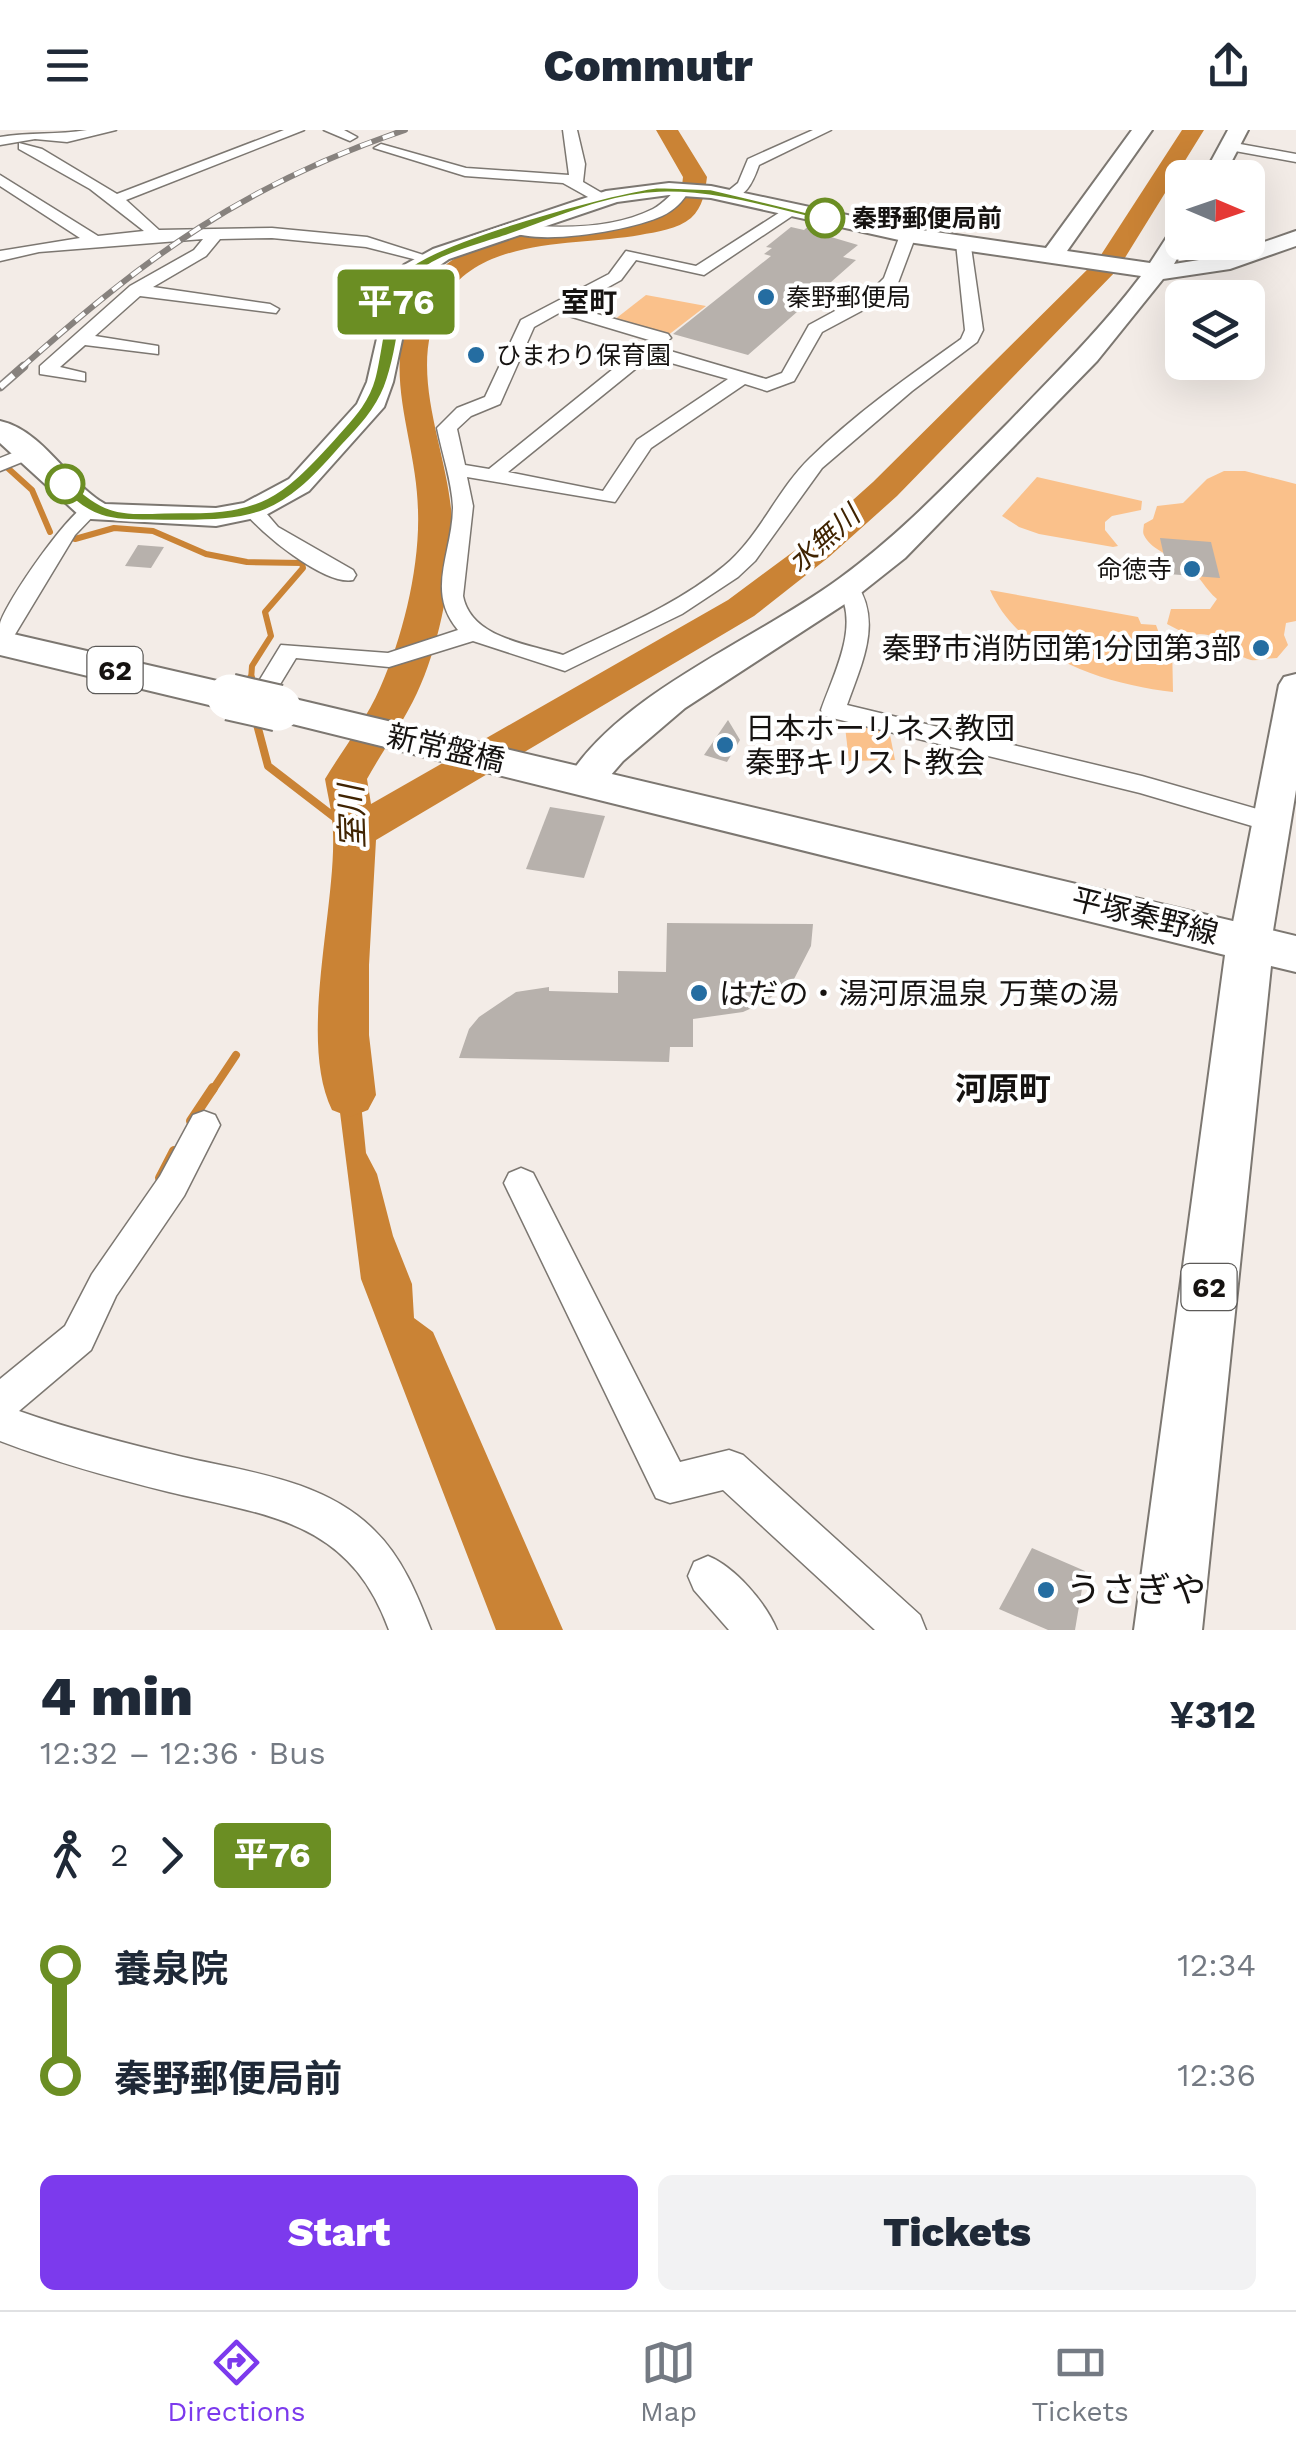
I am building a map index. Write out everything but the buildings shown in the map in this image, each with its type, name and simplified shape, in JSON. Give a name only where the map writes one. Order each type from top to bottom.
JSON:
[{"type":"main road","name":"62","points":[[0,642],[230,698],[274,695]]},
{"type":"main road","name":"新常盤橋","points":[[274,695],[348,725],[564,776]]},
{"type":"main road","name":"平塚秦野線","points":[[564,776],[1273,949],[1168,1630]]},
{"type":"street","points":[[0,141],[35,135],[67,138],[110,130]]},
{"type":"street","points":[[114,200],[297,130]]},
{"type":"street","points":[[332,130],[350,136]]},
{"type":"street","points":[[570,130],[578,164],[576,181],[582,191],[602,200]]},
{"type":"street","points":[[0,429],[14,459],[90,508],[116,516],[199,519],[253,510],[300,486],[370,407],[380,382],[402,282],[427,261],[602,200],[636,192],[702,192],[744,185],[753,162],[824,130]]},
{"type":"street","points":[[1056,255],[1142,130]]},
{"type":"street","points":[[1233,138],[1296,158]]},
{"type":"street","points":[[24,146],[140,217],[155,234]]},
{"type":"street","points":[[380,148],[465,172],[576,181]]},
{"type":"street","points":[[8,171],[57,163]]},
{"type":"street","points":[[8,171],[98,242]]},
{"type":"street","points":[[514,230],[626,223],[702,192],[908,235],[1156,272],[1196,272],[1228,265],[1296,238]]},
{"type":"street","points":[[793,210],[698,272],[632,254],[614,276],[526,324],[494,400],[464,412],[447,428],[463,506],[452,596],[455,612],[472,633],[565,664],[674,609],[730,572],[747,556],[814,464],[906,387],[968,342],[974,330],[964,243]]},
{"type":"street","points":[[0,256],[155,234],[272,233],[367,242],[427,261]]},
{"type":"street","points":[[650,351],[767,385],[788,377],[815,329],[876,296],[892,280],[908,235]]},
{"type":"street","points":[[79,377],[46,370],[136,290],[200,253],[214,236]]},
{"type":"street","points":[[0,237],[24,251]]},
{"type":"street","points":[[564,776],[606,752],[629,732],[848,588],[943,506],[1112,329],[1165,257]]},
{"type":"street","points":[[136,290],[270,309]]},
{"type":"street","points":[[493,475],[662,338],[559,308]]},
{"type":"street","points":[[82,338],[152,350]]},
{"type":"street","points":[[103,360],[121,345]]},
{"type":"street","points":[[458,472],[493,475],[604,505],[644,444],[742,378]]},
{"type":"street","points":[[0,642],[67,532],[90,508]]},
{"type":"street","points":[[253,510],[271,531],[345,575]]},
{"type":"street","points":[[848,588],[854,594],[861,621],[833,710],[1142,786],[1269,822]]},
{"type":"street","points":[[274,695],[290,650],[390,660],[472,633]]},
{"type":"street","points":[[1273,949],[1269,822],[1296,685]]},
{"type":"street","points":[[0,1403],[78,1338],[104,1285],[172,1186],[204,1125]]},
{"type":"street","points":[[521,1183],[670,1484],[729,1470],[905,1630]]},
{"type":"street","points":[[0,1422],[133,1464],[280,1498],[331,1520],[363,1546],[394,1586],[410,1630]]},
{"type":"street","points":[[708,1576],[756,1630]]},
{"type":"shaded area","points":[[646,295],[706,306],[667,336],[614,320]]},
{"type":"shaded area","points":[[1224,471],[1245,471],[1296,484],[1296,621],[1286,623],[1284,635],[1288,645],[1277,658],[1251,660],[1208,635],[1190,636],[1167,624],[1171,609],[1210,609],[1217,599],[1189,568],[1151,544],[1144,534],[1144,524],[1153,519],[1157,506],[1183,503],[1207,479]]},
{"type":"shaded area","points":[[1037,477],[1142,501],[1141,510],[1112,516],[1105,522],[1105,530],[1118,546],[1039,534],[1002,516]]},
{"type":"shaded area","points":[[990,590],[1138,617],[1141,624],[1156,625],[1160,636],[1172,642],[1173,692],[1120,682],[1068,664],[1022,633],[1004,614]]},
{"type":"shaded area","points":[[844,718],[889,730],[895,760],[849,761]]},
{"type":"shaded area","points":[[330,1033],[354,1033],[366,1153],[377,1174],[393,1236],[412,1284],[414,1318],[433,1332],[563,1630],[496,1630],[361,1279]]},
{"type":"waterway","name":"室川","points":[[355,833],[346,779],[405,675],[435,540],[431,478],[413,387],[418,327],[432,296],[451,274],[474,259],[531,241],[621,231],[680,215],[691,200],[695,177],[667,130]]},
{"type":"waterway","name":"水無川","points":[[355,833],[741,608],[817,550],[885,489],[1109,263],[1193,130]]},
{"type":"waterway","points":[[0,461],[32,490],[50,532]]},
{"type":"waterway","points":[[75,539],[114,528],[153,531],[206,554],[247,562],[302,563],[303,568],[265,612],[271,636],[252,666],[251,680]]},
{"type":"waterway","points":[[250,688],[251,678]]},
{"type":"waterway","points":[[255,717],[268,766],[355,833]]},
{"type":"waterway","name":"室川","points":[[350,1095],[344,1035],[345,965],[355,833]]},
{"type":"waterway","points":[[212,1091],[236,1055]]},
{"type":"waterway","points":[[191,1121],[213,1088]]},
{"type":"waterway","points":[[160,1178],[174,1151]]},
{"type":"railway","points":[[21,368],[111,291],[200,228],[294,175],[405,130]]},
{"type":"railway","points":[[0,387],[24,366]]},
{"type":"bus line","name":"平76","points":[[65,484],[90,508],[116,516],[199,519],[234,515],[279,499],[300,486],[370,407],[380,382],[402,282],[412,270],[442,254],[636,192],[711,192],[825,218]]},
{"type":"place","name":"秦野郵便局前","points":[[825,218]]},
{"type":"place","name":"秦野郵便局","points":[[766,297]]},
{"type":"place","name":"ひまわり保育園","points":[[476,355]]},
{"type":"place","name":"命徳寺","points":[[1192,569]]},
{"type":"place","name":"秦野市消防団第1分団第3部","points":[[1261,648]]},
{"type":"place","name":"日本ホーリネス教団 秦野キリスト教会","points":[[725,745]]},
{"type":"place","name":"はだの・湯河原温泉 万葉の湯","points":[[699,993]]},
{"type":"place","name":"うさぎや","points":[[1046,1590]]},
{"type":"district","name":"室町","points":[[589,302]]},
{"type":"district","name":"河原町","points":[[1003,1089]]}]
